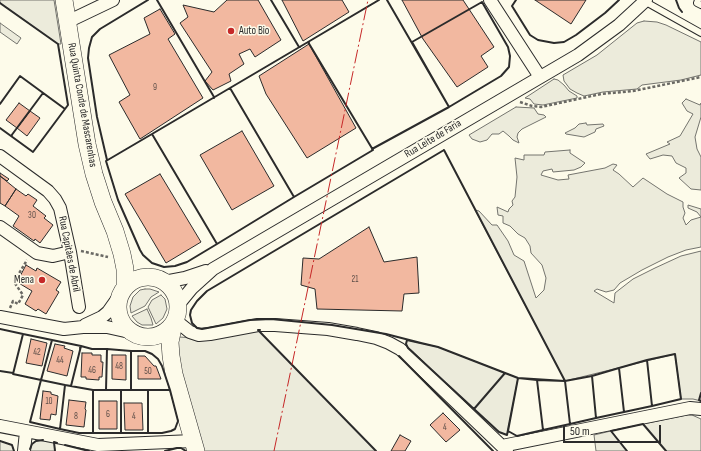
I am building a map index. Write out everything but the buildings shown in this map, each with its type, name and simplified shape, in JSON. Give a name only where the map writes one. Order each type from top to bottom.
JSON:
[{"type":"street","name":"Rua Quinta Conde de Mascarenhas","points":[[64,0],[87,144],[99,188],[115,231],[124,261],[126,274],[123,292]]},
{"type":"street","points":[[67,22],[113,0]]},
{"type":"street","points":[[490,0],[540,76]]},
{"type":"street","name":"Rua Leite de Faria","points":[[213,269],[578,55],[619,25],[645,1]]},
{"type":"street","name":"Rua Capitães de Abril","points":[[0,156],[48,191],[55,199],[62,216],[70,252],[79,307]]},
{"type":"street","points":[[0,227],[32,251],[45,256],[53,256],[70,252]]},
{"type":"street","name":"Rua Quinta Conde de Mascarenhas","points":[[115,231],[133,260],[140,267],[161,280]]},
{"type":"street","points":[[83,327],[102,317],[132,282],[140,278],[148,277],[161,280],[184,278],[213,269]]},
{"type":"street","points":[[0,317],[64,329],[107,327],[151,337],[168,330],[192,288],[213,269]]},
{"type":"street","points":[[0,426],[99,448],[194,446],[174,374],[171,356],[170,342],[176,316],[174,292],[161,280]]},
{"type":"street","points":[[123,292],[118,304],[118,313],[122,321],[127,328],[158,349],[174,374]]},
{"type":"street","points":[[176,316],[190,332],[199,334],[210,334],[258,325],[275,325],[328,329],[376,338],[389,343],[400,349],[409,357],[504,449],[690,408],[701,409]]},
{"type":"street","points":[[24,451],[26,432]]},
{"type":"lane","points":[[698,0],[697,3],[701,5]]},
{"type":"lane","points":[[645,1],[701,33]]},
{"type":"path","points":[[513,92],[520,102],[541,107],[601,94],[633,91],[701,77]]},
{"type":"path","points":[[18,304],[23,295],[14,282],[32,251]]},
{"type":"path","points":[[70,252],[80,251],[96,253],[124,261]]},
{"type":"shaded area","points":[[0,0],[54,0],[61,44],[58,44],[0,3]]},
{"type":"shaded area","points":[[644,21],[657,22],[666,25],[701,42],[701,75],[681,80],[642,85],[637,89],[603,92],[584,96],[570,89],[564,81],[563,75],[597,55],[637,23]]},
{"type":"shaded area","points":[[0,23],[21,38],[17,44],[0,32]]},
{"type":"shaded area","points":[[554,79],[558,80],[569,91],[577,96],[577,98],[543,105],[534,104],[530,99],[525,98]]},
{"type":"shaded area","points":[[686,99],[700,105],[701,103],[701,117],[695,137],[697,149],[701,157],[701,190],[691,189],[679,178],[686,173],[686,168],[676,163],[672,156],[663,155],[650,159],[646,154],[670,144],[667,142],[680,136],[693,114],[687,111],[682,103]]},
{"type":"shaded area","points":[[516,107],[534,108],[538,114],[546,117],[522,129],[518,133],[517,137],[519,143],[503,131],[499,134],[492,134],[487,140],[480,142],[472,139],[469,135]]},
{"type":"shaded area","points":[[586,123],[587,125],[603,124],[604,126],[596,129],[595,132],[584,137],[565,133],[575,128],[579,124]]},
{"type":"shaded area","points":[[570,150],[570,153],[585,163],[581,167],[574,170],[553,172],[552,169],[543,171],[541,175],[558,180],[569,179],[568,175],[605,168],[613,164],[617,165],[613,170],[633,187],[643,178],[667,194],[683,202],[685,213],[683,218],[686,225],[691,220],[701,217],[701,247],[686,250],[668,257],[620,283],[614,290],[606,292],[597,289],[594,291],[614,303],[615,293],[633,279],[681,256],[701,251],[701,401],[681,399],[675,354],[565,381],[475,210],[479,211],[492,225],[497,225],[508,241],[514,255],[524,261],[536,298],[544,290],[546,278],[542,265],[531,253],[530,246],[525,238],[518,234],[510,226],[503,223],[503,216],[498,215],[497,207],[508,212],[513,205],[512,201],[515,197],[517,177],[515,158],[524,160],[524,155],[544,155],[545,152]]},
{"type":"shaded area","points":[[688,205],[701,209],[701,217],[697,212],[688,208]]},
{"type":"shaded area","points":[[145,289],[159,292],[151,297],[145,306],[131,313],[130,306],[133,297],[140,290]]},
{"type":"shaded area","points":[[161,295],[165,299],[167,309],[163,318],[156,324],[148,307],[152,300]]},
{"type":"shaded area","points":[[147,309],[153,325],[142,325],[132,316]]},
{"type":"shaded area","points":[[258,330],[376,451],[202,451],[174,348],[179,337],[196,338]]},
{"type":"shaded area","points":[[407,340],[438,347],[518,378],[507,435],[499,432],[408,348],[406,344]]},
{"type":"shaded area","points":[[692,415],[701,419],[701,451],[666,451],[643,424]]},
{"type":"shaded area","points":[[611,431],[627,451],[596,451],[594,435]]},
{"type":"shaded area","points":[[41,440],[54,442],[55,451],[30,451],[32,444]]},
{"type":"shaded area","points":[[0,441],[12,445],[14,451],[0,451]]},
{"type":"wall","points":[[107,160],[97,117],[88,58],[89,48],[92,37],[100,29],[148,0]]},
{"type":"wall","points":[[157,0],[214,98]]},
{"type":"wall","points":[[271,0],[300,47]]},
{"type":"wall","points":[[309,43],[308,42],[379,0]]},
{"type":"wall","points":[[372,149],[449,107],[387,0]]},
{"type":"wall","points":[[516,0],[512,6],[530,35],[538,40],[554,43],[564,42],[576,35],[605,13],[619,0]]},
{"type":"wall","points":[[676,0],[682,12]]},
{"type":"wall","points":[[482,2],[508,47],[510,56],[509,67],[501,76],[449,107],[412,42],[482,2]]},
{"type":"wall","points":[[0,3],[58,44],[68,105],[65,109],[20,76],[0,104]]},
{"type":"wall","points":[[308,42],[373,150],[294,197],[230,88],[308,42]]},
{"type":"wall","points":[[217,244],[152,134],[106,161],[118,200],[143,255],[152,263],[164,267],[175,266],[187,262],[217,244],[294,197],[230,88],[152,134],[217,244]]},
{"type":"wall","points":[[43,93],[65,109],[33,152],[11,136],[43,93]]},
{"type":"wall","points":[[0,128],[11,136],[12,135]]},
{"type":"wall","points":[[444,150],[565,381],[518,378],[438,347],[386,334],[332,325],[271,319],[250,320],[202,329],[197,328],[192,323],[190,315],[191,310],[197,301],[207,291],[444,150]]},
{"type":"wall","points":[[0,329],[23,334]]},
{"type":"wall","points":[[260,330],[258,330],[376,451]]},
{"type":"wall","points":[[23,334],[52,340],[41,380],[13,374],[23,334]]},
{"type":"wall","points":[[71,386],[65,385],[60,429],[79,433],[93,433],[93,390],[65,385],[41,380],[52,340],[81,346],[71,386]]},
{"type":"wall","points":[[407,340],[438,347],[505,373],[474,409],[408,348],[406,344],[407,340]]},
{"type":"wall","points":[[80,348],[81,346],[92,349],[107,349],[106,390]]},
{"type":"wall","points":[[107,349],[131,351],[131,390]]},
{"type":"wall","points":[[131,351],[145,351],[158,359],[162,366],[170,390],[131,390],[131,351]]},
{"type":"wall","points":[[675,354],[681,399],[652,406],[647,360],[675,354]]},
{"type":"wall","points":[[399,356],[493,451]]},
{"type":"wall","points":[[647,360],[652,406],[624,412],[619,368],[647,360]]},
{"type":"wall","points":[[619,368],[624,412],[596,418],[592,376],[619,368]]},
{"type":"wall","points":[[0,371],[13,373]]},
{"type":"wall","points":[[505,373],[518,378],[507,435],[499,432],[474,409],[505,373]]},
{"type":"wall","points":[[592,376],[596,418],[570,424],[565,381],[592,376]]},
{"type":"wall","points":[[518,378],[537,380],[543,430],[517,436],[508,431],[518,378]]},
{"type":"wall","points":[[41,380],[65,385],[60,429],[30,422],[41,380]]},
{"type":"wall","points":[[537,380],[565,381],[570,424],[543,430],[537,380]]},
{"type":"wall","points":[[93,390],[121,390],[121,433],[93,433]]},
{"type":"wall","points":[[93,391],[106,390]]},
{"type":"wall","points":[[121,392],[121,390],[131,390]]},
{"type":"wall","points":[[121,390],[148,390],[148,433],[121,432]]},
{"type":"wall","points":[[148,390],[170,390],[178,421],[175,429],[162,433],[148,433],[148,390]]},
{"type":"wall","points":[[701,393],[699,400],[701,401]]},
{"type":"wall","points":[[627,451],[611,431],[643,424],[666,451]]},
{"type":"wall","points":[[30,449],[32,444],[36,441],[43,440]]},
{"type":"wall","points":[[0,441],[12,445],[14,451]]},
{"type":"wall","points":[[55,451],[54,442],[57,443]]},
{"type":"wall","points":[[65,445],[89,451]]},
{"type":"wall","points":[[165,451],[177,448],[181,448],[186,451]]},
{"type":"power","points":[[274,451],[368,0]]},
{"type":"place","name":"Auto Bio","points":[[231,31]]},
{"type":"place","name":"Mena","points":[[42,280]]}]
